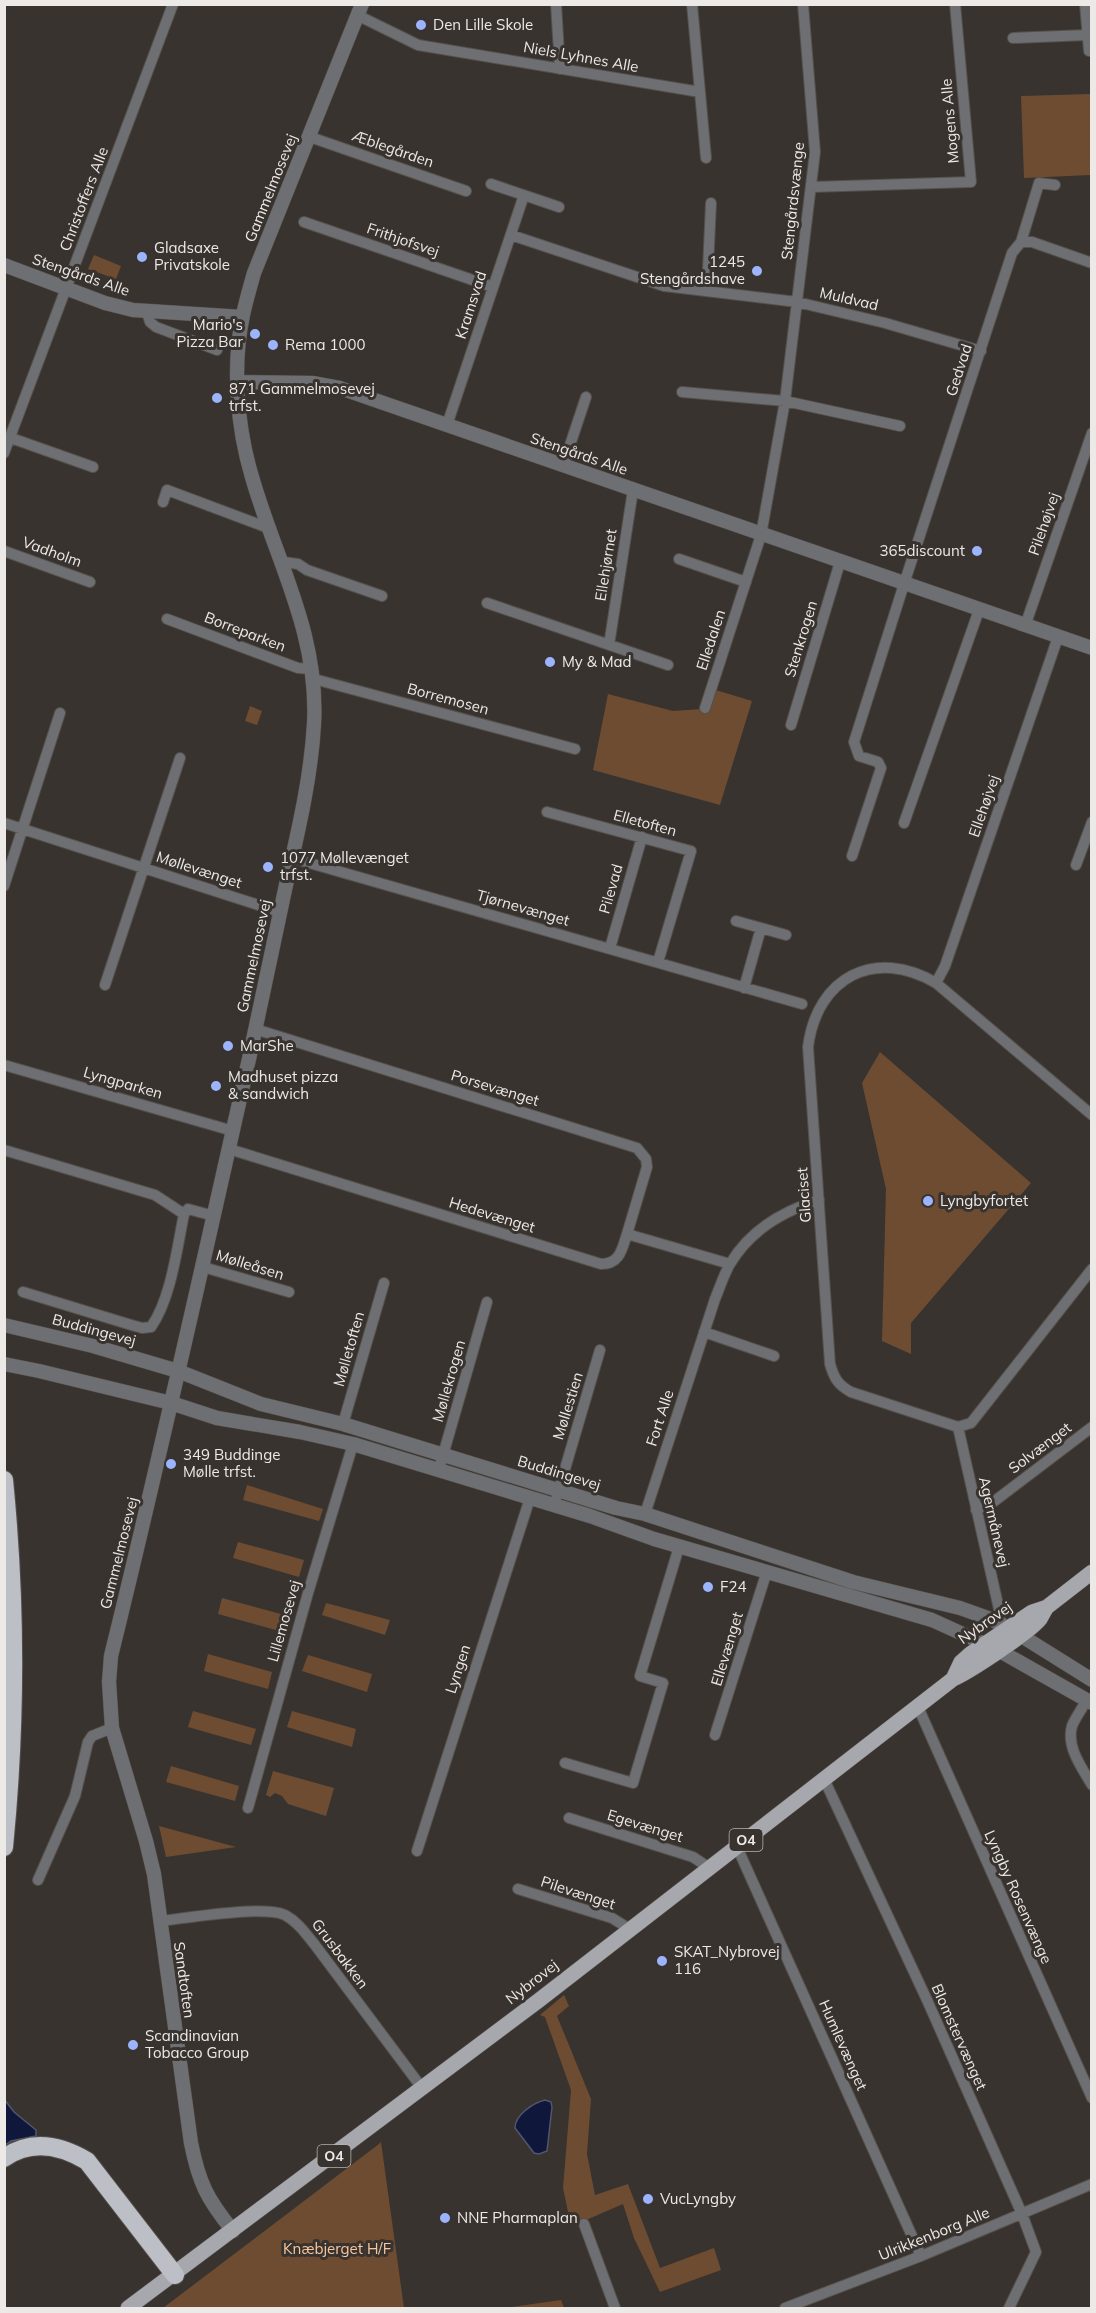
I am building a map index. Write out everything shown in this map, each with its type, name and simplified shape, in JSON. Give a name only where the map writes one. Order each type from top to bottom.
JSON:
[{"type":"highway","points":[[4,1480],[10,1552],[12,1632],[11,1780],[4,1846]]},
{"type":"highway","points":[[4,2158],[31,2147],[50,2146],[69,2151],[87,2161],[175,2275]]},
{"type":"main road","name":"Nybrovej","points":[[128,2308],[538,2001],[628,1929],[918,1707],[953,1679],[961,1662],[992,1647],[1009,1629],[1032,1612],[1047,1607],[1092,1572]]},
{"type":"street","name":"Christoffers Alle","points":[[4,453],[173,4]]},
{"type":"street","points":[[556,4],[560,69]]},
{"type":"street","points":[[692,4],[706,158]]},
{"type":"street","name":"Stengårdsvænge","points":[[761,535],[785,401],[811,187],[815,135],[803,4]]},
{"type":"street","name":"Mogens Alle","points":[[811,187],[971,182],[955,4]]},
{"type":"street","points":[[1085,4],[1089,51]]},
{"type":"street","name":"Niels Lyhnes Alle","points":[[358,8],[418,45],[700,92]]},
{"type":"street","name":"Gammelmosevej","points":[[112,1728],[109,1682],[111,1656],[203,1266],[292,858],[313,748],[313,674],[300,613],[250,472],[242,426],[238,382],[242,317],[254,273],[310,136],[358,8]]},
{"type":"street","points":[[1013,38],[1088,35]]},
{"type":"street","name":"Æblegården","points":[[310,136],[466,191]]},
{"type":"street","name":"Gedvad","points":[[904,584],[1012,253],[1021,242],[1039,183],[1055,185]]},
{"type":"street","points":[[491,184],[559,207]]},
{"type":"street","name":"Kramsvad","points":[[447,425],[524,195]]},
{"type":"street","points":[[707,291],[711,203]]},
{"type":"street","name":"Frithjofsvej","points":[[304,222],[493,287]]},
{"type":"street","name":"Muldvad","points":[[511,235],[652,283],[797,302],[885,322],[981,351]]},
{"type":"street","points":[[1021,242],[1032,242],[1092,263]]},
{"type":"street","name":"Stengårds Alle","points":[[4,265],[105,303],[147,312],[242,317]]},
{"type":"street","points":[[147,312],[150,322],[156,327],[217,350]]},
{"type":"street","name":"Stengårds Alle","points":[[238,382],[313,383],[340,388],[1092,648]]},
{"type":"street","points":[[682,392],[785,401],[900,426]]},
{"type":"street","points":[[563,466],[586,397]]},
{"type":"street","name":"Pilehøjvej","points":[[1025,626],[1092,433]]},
{"type":"street","points":[[10,438],[93,467]]},
{"type":"street","points":[[163,502],[167,490],[271,529]]},
{"type":"street","name":"Ellehjørnet","points":[[609,645],[633,490]]},
{"type":"street","name":"Elledalen","points":[[705,708],[761,535]]},
{"type":"street","name":"Vadholm","points":[[4,550],[90,582]]},
{"type":"street","points":[[679,559],[746,582]]},
{"type":"street","points":[[283,562],[298,564],[307,570],[382,596]]},
{"type":"street","name":"Stenkrogen","points":[[791,725],[840,562]]},
{"type":"street","points":[[852,856],[880,768],[878,762],[859,756],[854,742],[904,584]]},
{"type":"street","points":[[487,603],[668,665]]},
{"type":"street","points":[[904,824],[979,610]]},
{"type":"street","name":"Borreparken","points":[[167,619],[313,674]]},
{"type":"street","name":"Ellehøjvej","points":[[936,983],[945,966],[1058,637]]},
{"type":"street","name":"Borremosen","points":[[313,674],[575,748]]},
{"type":"street","points":[[4,886],[60,713]]},
{"type":"street","name":"Møllevænget","points":[[105,985],[180,758]]},
{"type":"street","name":"Elletoften","points":[[547,812],[691,850],[658,962]]},
{"type":"street","points":[[1076,865],[1092,822]]},
{"type":"street","name":"Møllevænget","points":[[4,823],[280,912]]},
{"type":"street","name":"Pilevad","points":[[610,948],[642,837]]},
{"type":"street","name":"Tjørnevænget","points":[[292,858],[802,1004]]},
{"type":"street","points":[[736,921],[786,935]]},
{"type":"street","points":[[744,988],[761,928]]},
{"type":"street","name":"Glaciset","points":[[958,1427],[851,1392],[841,1386],[834,1377],[830,1364],[808,1047],[817,1010],[840,984],[870,969],[888,967],[921,974],[936,983],[1092,1115]]},
{"type":"street","name":"Porsevænget","points":[[255,1029],[637,1148],[646,1159],[647,1167],[627,1234]]},
{"type":"street","name":"Lyngparken","points":[[4,1065],[233,1131]]},
{"type":"street","points":[[4,1149],[155,1195],[184,1214]]},
{"type":"street","name":"Hedevænget","points":[[229,1149],[601,1264],[609,1264],[616,1260],[627,1234]]},
{"type":"street","name":"Fort Alle","points":[[645,1514],[704,1332],[730,1264],[748,1240],[770,1221],[796,1207],[819,1200]]},
{"type":"street","points":[[23,1292],[142,1328],[151,1327],[157,1319],[169,1284],[184,1214],[188,1209],[214,1216]]},
{"type":"street","points":[[627,1234],[730,1264]]},
{"type":"street","name":"Mølleåsen","points":[[203,1266],[289,1292]]},
{"type":"street","points":[[958,1427],[970,1423],[1092,1269]]},
{"type":"street","name":"Mølletoften","points":[[343,1424],[384,1282]]},
{"type":"street","name":"Møllekrogen","points":[[441,1462],[487,1302]]},
{"type":"street","name":"Buddingevej","points":[[4,1325],[93,1346],[178,1371],[261,1404],[343,1424],[530,1498],[679,1547],[767,1571],[852,1599],[932,1620],[992,1647],[1089,1702]]},
{"type":"street","points":[[704,1332],[774,1356]]},
{"type":"street","name":"Møllestien","points":[[554,1505],[600,1350]]},
{"type":"street","name":"Buddingevej","points":[[4,1364],[171,1403],[217,1418],[300,1432],[441,1462],[645,1514],[709,1537],[853,1582],[960,1608],[1009,1629],[1092,1680]]},
{"type":"street","name":"Agermånevej","points":[[958,1427],[999,1609],[1009,1629]]},
{"type":"street","name":"Solvænget","points":[[976,1510],[992,1503],[1092,1427]]},
{"type":"street","name":"Lillemosevej","points":[[248,1808],[308,1593],[353,1444]]},
{"type":"street","name":"Lyngen","points":[[417,1851],[530,1498]]},
{"type":"street","points":[[565,1763],[633,1783],[663,1683],[640,1676],[679,1547]]},
{"type":"street","name":"Ellevænget","points":[[716,1736],[767,1571]]},
{"type":"street","points":[[1089,1702],[1072,1727],[1071,1744],[1077,1761],[1092,1785]]},
{"type":"street","name":"Lyngby Rosenvænge","points":[[918,1707],[1092,2098]]},
{"type":"street","points":[[38,1880],[75,1796],[88,1742],[92,1736],[112,1728]]},
{"type":"street","name":"Sandtoften","points":[[112,1728],[154,1874],[190,2143],[197,2173],[205,2192],[233,2231]]},
{"type":"street","name":"Blomstervænget","points":[[824,1779],[927,2000],[1022,2214],[1036,2252],[1009,2308]]},
{"type":"street","name":"Egevænget","points":[[569,1818],[693,1857],[708,1868]]},
{"type":"street","name":"Humlevænget","points":[[737,1847],[921,2256]]},
{"type":"street","name":"Pilevænget","points":[[518,1889],[612,1918],[628,1929]]},
{"type":"street","name":"Grusbakken","points":[[160,1921],[263,1910],[286,1916],[298,1924],[315,1945],[422,2088]]},
{"type":"street","name":"Ulrikkenborg Alle","points":[[785,2308],[921,2256],[1092,2184]]},
{"type":"street","points":[[584,2224],[615,2308]]},
{"type":"green space","points":[[1091,94],[1091,175],[1024,178],[1021,96]]},
{"type":"green space","points":[[94,255],[121,266],[116,279],[88,269]]},
{"type":"green space","points":[[709,688],[752,701],[720,805],[593,770],[608,694],[673,711],[702,709]]},
{"type":"green space","points":[[250,706],[262,711],[257,725],[245,721]]},
{"type":"green space","points":[[880,1052],[1031,1183],[911,1323],[911,1354],[882,1341],[886,1189],[862,1083]]},
{"type":"green space","points":[[247,1485],[323,1509],[319,1521],[243,1500]]},
{"type":"green space","points":[[238,1542],[304,1560],[299,1577],[233,1558]]},
{"type":"green space","points":[[222,1598],[288,1616],[283,1632],[218,1614]]},
{"type":"green space","points":[[326,1603],[390,1620],[385,1635],[322,1615]]},
{"type":"green space","points":[[208,1654],[272,1672],[268,1689],[204,1671]]},
{"type":"green space","points":[[308,1655],[372,1674],[367,1692],[302,1671]]},
{"type":"green space","points":[[193,1711],[256,1729],[251,1745],[188,1727]]},
{"type":"green space","points":[[292,1711],[356,1729],[352,1747],[287,1727]]},
{"type":"green space","points":[[171,1766],[239,1786],[235,1801],[166,1782]]},
{"type":"green space","points":[[273,1771],[334,1788],[326,1816],[288,1804],[282,1796],[275,1793],[270,1797],[266,1795]]},
{"type":"green space","points":[[159,1826],[236,1847],[166,1857]]},
{"type":"green space","points":[[564,1995],[569,2006],[557,2016],[591,2099],[587,2154],[595,2195],[628,2184],[660,2268],[714,2248],[721,2270],[660,2292],[634,2238],[623,2204],[586,2220],[570,2221],[563,2188],[571,2090],[545,2017],[540,2015]]},
{"type":"green space","name":"Knæbjerget H/F","points":[[381,2142],[404,2308],[163,2308],[379,2144]]},
{"type":"green space","points":[[561,2300],[564,2308],[504,2308]]},
{"type":"water","points":[[4,2099],[14,2112],[36,2130],[36,2136],[11,2141],[5,2145]]},
{"type":"water","points":[[545,2100],[551,2102],[552,2107],[547,2151],[539,2154],[534,2153],[515,2128],[518,2119],[526,2110]]},
{"type":"place","name":"Den Lille Skole","points":[[421,25]]},
{"type":"place","name":"Gladsaxe Privatskole","points":[[142,257]]},
{"type":"place","name":"1245 Stengårdshave","points":[[757,271]]},
{"type":"place","name":"Mario's Pizza Bar","points":[[255,334]]},
{"type":"place","name":"Rema 1000","points":[[273,345]]},
{"type":"place","name":"871 Gammelmosevej trfst.","points":[[217,398]]},
{"type":"place","name":"365discount","points":[[977,551]]},
{"type":"place","name":"My & Mad","points":[[550,662]]},
{"type":"place","name":"1077 Møllevænget trfst.","points":[[268,867]]},
{"type":"place","name":"MarShe","points":[[228,1046]]},
{"type":"place","name":"Madhuset pizza & sandwich","points":[[216,1086]]},
{"type":"place","name":"Lyngbyfortet","points":[[928,1201]]},
{"type":"place","name":"349 Buddinge Mølle trfst.","points":[[171,1464]]},
{"type":"place","name":"F24","points":[[708,1587]]},
{"type":"place","name":"SKAT_Nybrovej 116","points":[[662,1961]]},
{"type":"place","name":"Scandinavian Tobacco Group","points":[[133,2045]]},
{"type":"place","name":"VucLyngby","points":[[648,2199]]},
{"type":"place","name":"NNE Pharmaplan","points":[[445,2218]]}]
